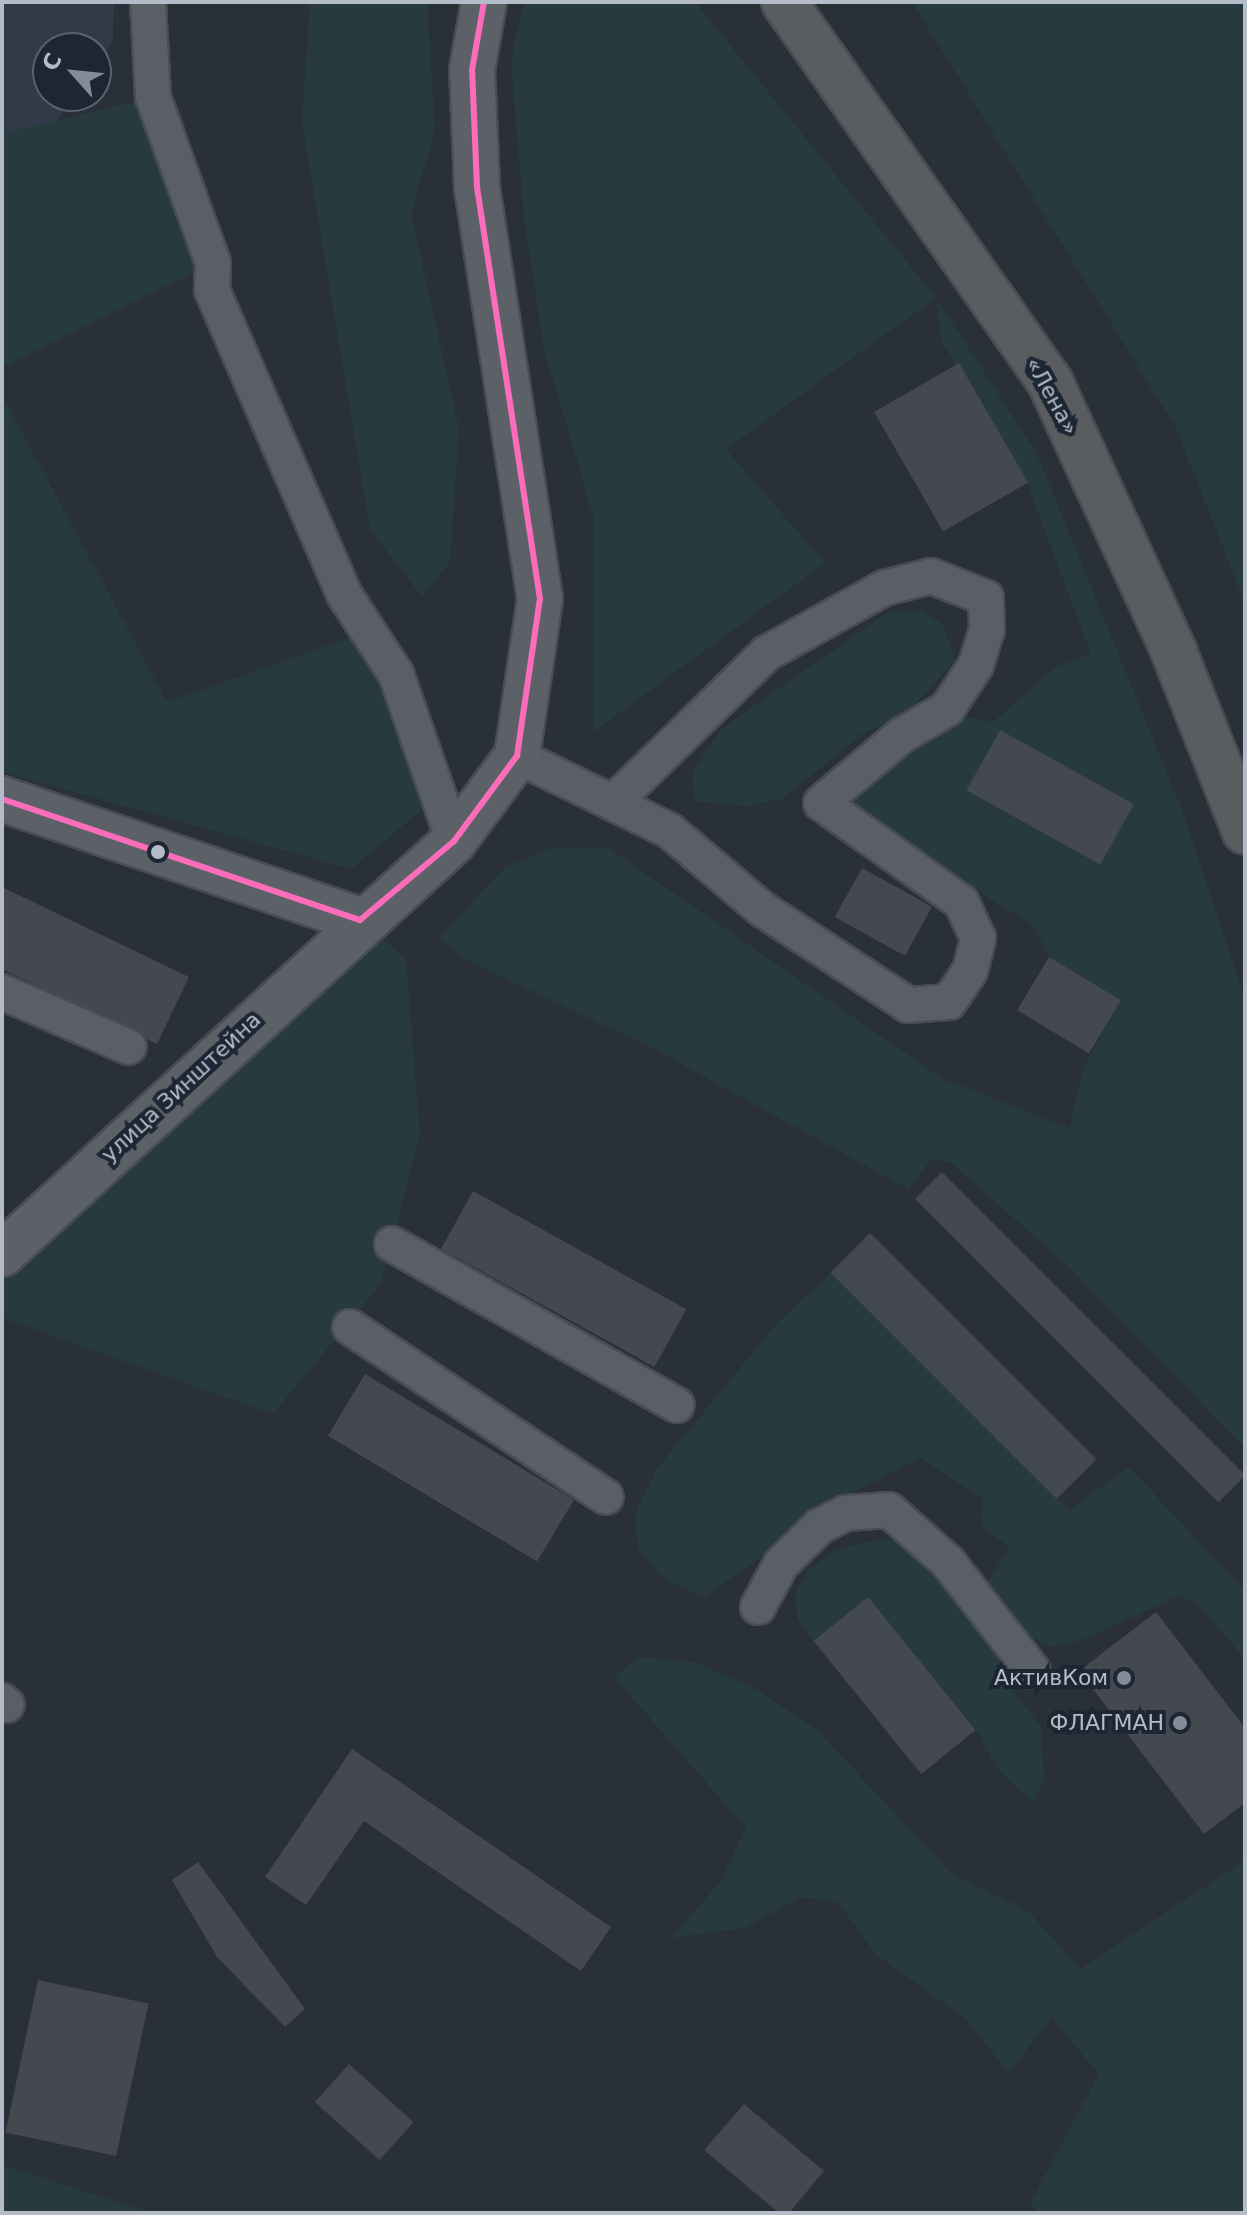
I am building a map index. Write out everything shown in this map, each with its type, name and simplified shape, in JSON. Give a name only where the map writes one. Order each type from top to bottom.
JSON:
[{"type":"highway","name":"«Лена»","points":[[784,2],[1051,384],[1174,652],[1245,831]]},
{"type":"main road","points":[[484,2],[472,70],[477,187],[540,599],[517,756]]},
{"type":"main road","name":"улица Зинштейна","points":[[2,1254],[360,920],[454,841],[517,756]]},
{"type":"main road","points":[[2,799],[360,920]]},
{"type":"lane","points":[[148,2],[153,97],[213,263],[212,290],[344,594],[396,674],[454,841]]},
{"type":"lane","points":[[517,756],[670,831],[762,909],[908,1005],[949,1002],[970,971],[978,938],[961,902],[821,803],[902,735],[947,709],[976,665],[987,630],[986,598],[931,576],[884,588],[767,653],[613,803]]},
{"type":"lane","points":[[2,992],[129,1047]]},
{"type":"lane","points":[[392,1244],[677,1405]]},
{"type":"lane","points":[[350,1327],[606,1497]]},
{"type":"lane","points":[[758,1607],[781,1564],[820,1526],[846,1513],[889,1510],[948,1562],[1032,1670]]},
{"type":"shaded area","points":[[2,2],[114,2],[112,42],[112,32],[32,32],[32,112],[64,112],[55,125],[2,134]]},
{"type":"green space","points":[[310,2],[427,2],[435,129],[411,213],[459,429],[450,562],[422,597],[370,529],[302,124]]},
{"type":"green space","points":[[524,2],[695,2],[936,298],[726,449],[825,563],[593,732],[594,518],[544,349],[524,216],[511,60]]},
{"type":"green space","points":[[912,2],[1245,2],[1245,603],[1175,426]]},
{"type":"green space","points":[[153,97],[213,263],[2,368],[2,134],[92,112],[112,112],[112,107]]},
{"type":"green space","points":[[936,298],[1036,452],[1182,810],[1245,1000],[1245,1448],[1065,1263],[950,1162],[931,1160],[908,1189],[658,1051],[466,960],[439,938],[504,868],[552,848],[607,847],[941,1078],[1070,1128],[1082,1070],[1121,1000],[1049,957],[1034,926],[854,813],[855,795],[961,716],[993,722],[1056,667],[1091,653],[1027,483],[941,340]]},
{"type":"green space","points":[[2,395],[167,702],[366,632],[425,807],[351,869],[2,772]]},
{"type":"green space","points":[[920,611],[943,624],[955,660],[907,714],[862,734],[782,799],[747,806],[695,801],[692,773],[721,729],[888,612]]},
{"type":"green space","points":[[360,920],[406,959],[420,1134],[381,1284],[273,1414],[2,1318],[2,1254]]},
{"type":"green space","points":[[831,1273],[1069,1510],[1129,1467],[1245,1591],[1245,1659],[1196,1602],[1178,1596],[1085,1639],[1051,1647],[1019,1632],[987,1583],[1010,1548],[981,1525],[983,1499],[921,1458],[841,1499],[705,1597],[666,1580],[638,1551],[635,1513],[656,1470],[778,1322]]},
{"type":"green space","points":[[883,1538],[918,1548],[998,1649],[1012,1689],[1041,1727],[1044,1779],[1033,1802],[998,1770],[976,1729],[868,1598],[814,1642],[797,1619],[796,1591],[808,1571],[835,1550]]},
{"type":"green space","points":[[639,1657],[695,1662],[758,1690],[815,1728],[951,1873],[1028,1911],[1081,1969],[1245,1860],[1245,2213],[1041,2213],[1030,2203],[1099,2074],[1051,2017],[1009,2073],[964,2017],[876,1955],[838,1902],[802,1897],[744,1928],[671,1938],[720,1882],[746,1828],[614,1677]]},
{"type":"green space","points":[[2,2165],[153,2213],[2,2213]]},
{"type":"building","points":[[959,363],[1028,483],[943,532],[874,412]]},
{"type":"building","points":[[1000,730],[1134,804],[1100,865],[967,790]]},
{"type":"building","points":[[862,868],[932,907],[905,956],[835,917]]},
{"type":"building","points":[[2,887],[189,977],[157,1044],[2,969]]},
{"type":"building","points":[[1049,957],[1121,1000],[1089,1053],[1017,1010]]},
{"type":"building","points":[[942,1172],[1245,1475],[1218,1502],[915,1199]]},
{"type":"building","points":[[473,1191],[686,1309],[654,1367],[441,1249]]},
{"type":"building","points":[[870,1233],[1096,1459],[1057,1499],[830,1273]]},
{"type":"building","points":[[365,1374],[574,1500],[537,1561],[328,1436]]},
{"type":"building","points":[[868,1597],[976,1730],[921,1774],[814,1641]]},
{"type":"building","points":[[1156,1612],[1245,1728],[1245,1803],[1204,1834],[1079,1671]]},
{"type":"building","points":[[352,1749],[611,1927],[581,1971],[364,1821],[306,1905],[265,1877]]},
{"type":"building","points":[[198,1862],[305,2009],[285,2027],[217,1957],[172,1880]]},
{"type":"building","points":[[38,1980],[149,2003],[116,2156],[6,2133]]},
{"type":"building","points":[[349,2064],[414,2122],[380,2160],[315,2102]]},
{"type":"building","points":[[744,2104],[824,2171],[789,2213],[779,2213],[704,2150]]},
{"type":"transit line","points":[[360,920],[454,841],[517,756],[540,599],[477,187],[472,70],[484,2]]},
{"type":"transit line","points":[[2,799],[360,920]]},
{"type":"place","name":"АктивКом","points":[[1124,1678]]},
{"type":"place","name":"ФЛАГМАН","points":[[1180,1723]]}]
